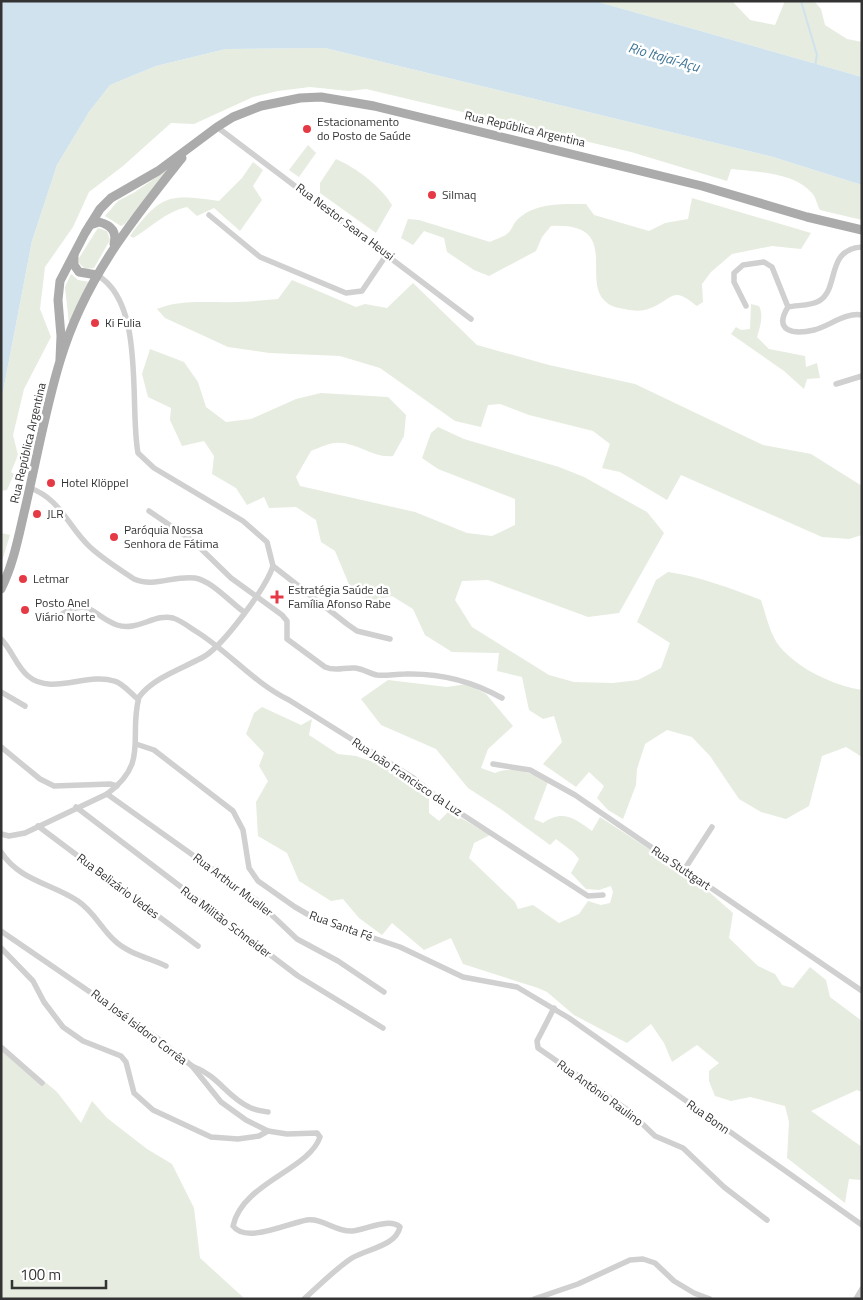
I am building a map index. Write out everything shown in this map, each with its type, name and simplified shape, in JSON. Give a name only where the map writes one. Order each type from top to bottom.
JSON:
[{"type":"main road","name":"Rua República Argentina","points":[[1,589],[14,556],[60,359],[62,336],[59,289],[75,251],[89,226],[111,198],[158,171],[217,127],[247,111],[274,102],[300,98],[340,99],[597,159],[702,186],[807,217],[862,230]]},
{"type":"main road","name":"Rua República Argentina","points":[[60,359],[97,275],[114,245],[189,149]]},
{"type":"main road","points":[[89,226],[99,222],[109,225],[114,233],[114,245]]},
{"type":"main road","points":[[75,251],[75,268],[84,274],[97,275]]},
{"type":"street","name":"Rua Nestor Seara Heusi","points":[[217,127],[471,319]]},
{"type":"street","points":[[209,216],[260,257],[346,293],[362,290],[387,254]]},
{"type":"street","points":[[862,247],[849,249],[839,257],[824,298],[817,303],[788,307],[782,316],[782,323],[785,329],[791,332],[814,330],[842,318],[862,315]]},
{"type":"street","points":[[746,306],[734,282],[734,273],[743,266],[764,262],[772,267],[788,307]]},
{"type":"street","points":[[97,275],[113,293],[126,316],[132,343],[138,453],[154,468],[243,520],[267,542],[273,566],[347,624],[358,631],[390,639]]},
{"type":"street","points":[[836,384],[862,376]]},
{"type":"street","points":[[30,488],[38,491],[59,506],[90,548],[134,579],[142,583],[151,583],[196,578],[214,588],[244,612]]},
{"type":"street","points":[[149,511],[193,541],[231,578],[287,621],[287,639],[331,670],[353,668],[365,670],[374,675],[406,674],[457,679],[479,685],[502,698]]},
{"type":"street","points":[[1,834],[18,835],[107,794],[117,786],[132,766],[136,744],[138,699],[151,686],[206,655],[218,645],[244,612],[273,566]]},
{"type":"street","name":"Rua João Francisco da Luz","points":[[62,614],[78,606],[84,607],[109,621],[126,627],[137,626],[165,617],[173,618],[218,645],[248,673],[274,692],[412,777],[443,802],[588,896],[603,895]]},
{"type":"street","points":[[1,638],[23,670],[36,681],[50,684],[88,679],[112,680],[138,699]]},
{"type":"street","points":[[1,692],[25,706]]},
{"type":"street","name":"Rua Santa Fé","points":[[136,744],[154,750],[233,811],[242,830],[249,868],[258,881],[296,907],[314,918],[400,947],[463,977],[517,988],[554,1008]]},
{"type":"street","points":[[1,747],[40,779],[54,786],[110,784],[117,786]]},
{"type":"street","name":"Rua Stuttgart","points":[[493,764],[530,770],[575,795],[862,991]]},
{"type":"street","name":"Rua Arthur Mueller","points":[[107,794],[256,900],[297,939],[338,961],[384,992]]},
{"type":"street","name":"Rua Militão Schneider","points":[[76,808],[298,976],[383,1028]]},
{"type":"street","name":"Rua Belizário Vedes","points":[[38,826],[198,946]]},
{"type":"street","points":[[684,870],[712,827]]},
{"type":"street","points":[[1,852],[23,875],[50,887],[83,906],[96,916],[108,934],[124,948],[166,966]]},
{"type":"street","name":"Rua José Isidoro Corrêa","points":[[1,931],[157,1038],[192,1066],[221,1102],[246,1120],[268,1131],[286,1134],[317,1133],[320,1137],[317,1146],[307,1156],[261,1188],[238,1213],[233,1226],[236,1230],[243,1234],[262,1232],[308,1220],[324,1222],[345,1231],[392,1223],[400,1227],[399,1233],[391,1241],[351,1259],[304,1299]]},
{"type":"street","points":[[1,948],[33,981],[44,1002],[63,1026],[83,1041],[121,1056],[126,1062],[134,1093],[153,1110],[211,1137],[238,1139],[259,1136],[268,1131]]},
{"type":"street","name":"Rua Antônio Raulino","points":[[554,1008],[537,1041],[538,1048],[629,1111],[655,1136],[684,1148],[724,1187],[767,1220]]},
{"type":"street","name":"Rua Bonn","points":[[554,1008],[862,1225]]},
{"type":"street","points":[[1,1047],[42,1083]]},
{"type":"street","points":[[192,1066],[211,1075],[241,1103],[250,1108],[268,1112]]},
{"type":"street","points":[[534,1299],[578,1284],[630,1260],[643,1259],[655,1263],[674,1281],[710,1299]]},
{"type":"street","points":[[856,1299],[862,1289]]},
{"type":"shaded area","points":[[595,1],[732,1],[750,20],[775,25],[785,1],[814,1],[821,9],[825,25],[847,39],[862,42],[862,77]]},
{"type":"shaded area","points":[[325,48],[773,157],[862,185],[862,220],[820,210],[815,197],[804,186],[774,174],[731,169],[727,181],[631,152],[366,89],[349,91],[310,87],[278,91],[253,97],[194,124],[171,123],[123,166],[89,192],[73,227],[45,267],[40,309],[51,337],[24,389],[13,435],[18,455],[11,472],[14,474],[7,490],[1,491],[1,402],[32,241],[57,165],[89,112],[110,85],[156,66],[226,49]]},
{"type":"shaded area","points":[[308,145],[316,153],[299,177],[289,170]]},
{"type":"shaded area","points":[[336,159],[368,179],[392,205],[376,233],[320,193],[320,183]]},
{"type":"shaded area","points":[[253,162],[263,170],[253,186],[262,200],[240,231],[214,208],[197,216],[187,207],[165,216],[133,238],[130,236],[150,212],[167,200],[188,198],[219,201],[242,178]]},
{"type":"shaded area","points":[[167,170],[125,224],[121,226],[105,216],[118,201]]},
{"type":"shaded area","points":[[692,198],[811,233],[801,249],[772,246],[732,254],[711,272],[702,284],[703,302],[697,306],[685,297],[676,295],[651,308],[636,311],[610,305],[606,302],[599,292],[596,254],[593,242],[586,233],[573,227],[551,226],[542,237],[536,251],[489,276],[474,270],[447,252],[444,238],[424,231],[413,245],[401,238],[408,219],[419,220],[490,242],[506,234],[517,220],[532,210],[550,205],[568,204],[586,204],[594,215],[649,231],[665,223],[688,219]]},
{"type":"shaded area","points":[[98,228],[107,231],[110,240],[94,268],[85,269],[79,263],[79,258]]},
{"type":"shaded area","points":[[71,274],[78,280],[90,282],[69,323],[65,287]]},
{"type":"shaded area","points":[[292,280],[356,307],[365,304],[387,308],[413,283],[477,345],[549,365],[635,384],[763,445],[811,454],[862,486],[862,535],[849,539],[822,537],[681,475],[667,500],[620,472],[602,468],[610,444],[593,431],[529,415],[500,404],[488,405],[481,427],[455,421],[380,368],[340,356],[270,353],[228,347],[165,318],[157,309],[195,302],[240,302],[278,299]]},
{"type":"shaded area","points":[[751,304],[759,306],[761,314],[757,337],[769,349],[805,356],[806,367],[817,363],[820,378],[807,379],[804,389],[784,371],[731,334],[736,327],[741,330],[750,329]]},
{"type":"shaded area","points":[[150,349],[184,362],[198,382],[206,407],[226,422],[251,419],[296,399],[321,393],[388,397],[406,415],[404,436],[393,456],[378,455],[349,444],[334,443],[325,445],[311,451],[296,477],[300,486],[415,512],[467,533],[492,536],[515,525],[515,499],[438,469],[422,458],[431,433],[438,427],[464,439],[559,467],[584,477],[647,512],[664,533],[619,613],[588,617],[488,580],[462,581],[455,600],[472,627],[549,675],[574,682],[613,683],[638,680],[661,668],[670,643],[637,622],[656,580],[668,572],[727,587],[761,600],[774,637],[788,655],[797,663],[818,675],[851,688],[862,690],[862,757],[846,747],[822,756],[809,806],[786,819],[761,812],[739,799],[710,756],[692,737],[667,730],[645,744],[637,769],[636,785],[623,819],[608,810],[597,798],[604,786],[589,772],[576,787],[543,764],[562,742],[554,716],[543,719],[529,710],[522,677],[497,671],[499,653],[452,652],[425,635],[413,609],[392,596],[366,602],[364,591],[353,594],[335,551],[321,542],[316,520],[296,507],[269,508],[264,497],[247,505],[236,488],[212,474],[214,456],[204,441],[182,446],[170,420],[171,408],[148,397],[142,374]]},
{"type":"shaded area","points":[[1,533],[10,535],[1,564]]},
{"type":"shaded area","points":[[388,680],[447,687],[467,684],[486,694],[513,726],[488,749],[481,768],[495,773],[509,770],[522,771],[548,782],[534,819],[543,823],[556,817],[568,817],[580,822],[592,831],[600,817],[672,864],[683,877],[708,891],[733,913],[729,938],[758,966],[775,974],[782,985],[793,988],[810,967],[826,980],[830,997],[862,1021],[862,1092],[857,1090],[811,1111],[862,1147],[862,1180],[849,1179],[845,1203],[787,1158],[789,1122],[785,1106],[750,1097],[731,1101],[715,1096],[709,1081],[709,1071],[719,1063],[697,1045],[672,1062],[664,1043],[651,1024],[627,1043],[574,1015],[547,992],[463,964],[451,938],[424,950],[392,923],[382,935],[359,918],[343,899],[331,901],[299,881],[287,853],[258,836],[256,802],[268,781],[259,766],[264,753],[246,734],[254,713],[262,707],[301,725],[312,719],[309,735],[338,754],[356,756],[376,763],[408,779],[429,797],[429,813],[439,821],[449,811],[490,835],[474,843],[469,858],[515,902],[518,909],[533,905],[559,923],[579,914],[588,901],[601,905],[610,903],[613,892],[611,886],[599,890],[586,889],[571,873],[579,859],[573,852],[556,839],[550,845],[468,788],[436,749],[381,725],[361,699]]},
{"type":"shaded area","points":[[1,1045],[57,1092],[81,1123],[92,1101],[107,1118],[147,1149],[172,1164],[194,1208],[200,1258],[245,1299],[1,1299]]},
{"type":"water","name":"Rio Itajaí-Açu","points":[[1,1],[595,1],[862,77],[862,185],[773,157],[325,48],[226,49],[156,66],[110,85],[89,112],[57,165],[32,241],[1,402]]},
{"type":"waterway","points":[[801,1],[817,55],[815,66]]},
{"type":"place","name":"Estacionamento do Posto de Saúde","points":[[307,129]]},
{"type":"place","name":"Silmaq","points":[[432,195]]},
{"type":"place","name":"Ki Fulia","points":[[95,323]]},
{"type":"place","name":"Hotel Klöppel","points":[[51,483]]},
{"type":"place","name":"JLR","points":[[37,514]]},
{"type":"place","name":"Paróquia Nossa Senhora de Fátima","points":[[114,537]]},
{"type":"place","name":"Letmar","points":[[23,579]]},
{"type":"place","name":"Estratégia Saúde da Família Afonso Rabe","points":[[277,597]]},
{"type":"place","name":"Posto Anel Viário Norte","points":[[25,610]]}]
